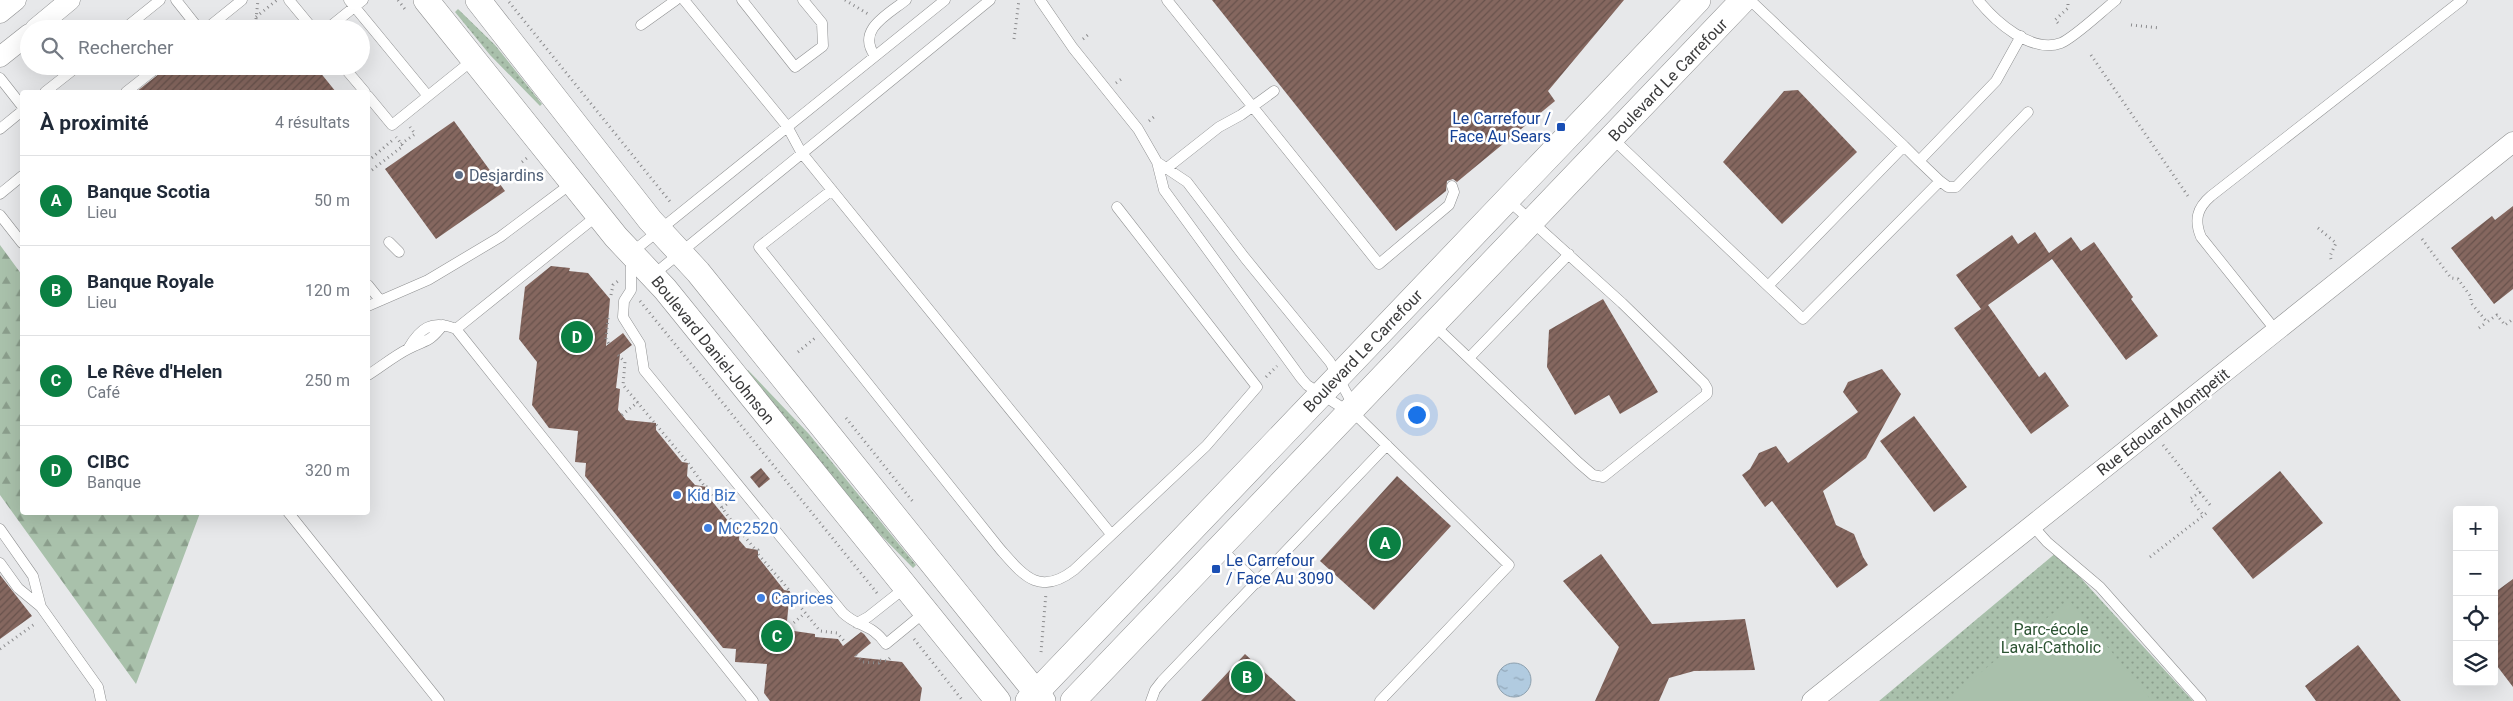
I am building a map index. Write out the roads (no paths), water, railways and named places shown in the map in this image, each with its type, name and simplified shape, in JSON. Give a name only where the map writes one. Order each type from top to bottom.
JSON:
[{"type":"street","points":[[0,13],[16,0]]},
{"type":"street","points":[[46,20],[70,0]]},
{"type":"street","name":"Boulevard Daniel-Johnson","points":[[426,0],[599,215],[652,276],[998,701]]},
{"type":"street","points":[[478,0],[659,230],[680,253],[1036,698]]},
{"type":"street","name":"Boulevard Le Carrefour","points":[[1036,698],[1330,385],[1698,0]]},
{"type":"street","name":"Boulevard Le Carrefour","points":[[1073,701],[1354,412],[1433,325],[1743,0]]},
{"type":"street","points":[[0,57],[20,41]]},
{"type":"street","name":"Rue Edouard Montpetit","points":[[1812,701],[2513,142]]},
{"type":"lane","points":[[135,20],[160,0]]},
{"type":"lane","points":[[176,0],[192,20]]},
{"type":"lane","points":[[217,20],[242,0]]},
{"type":"lane","points":[[289,0],[305,20]]},
{"type":"lane","points":[[336,20],[352,3],[363,0]]},
{"type":"lane","points":[[642,25],[676,0]]},
{"type":"lane","points":[[684,0],[787,126],[801,152],[1110,534]]},
{"type":"lane","points":[[742,0],[796,67],[823,46],[822,23],[803,0]]},
{"type":"lane","points":[[875,56],[868,43],[870,30],[906,0]]},
{"type":"lane","points":[[926,612],[886,644],[876,631],[857,623],[843,613],[644,370],[640,358],[640,344],[623,317],[624,302],[632,290],[631,253],[946,0]]},
{"type":"lane","points":[[652,276],[801,152],[990,0]]},
{"type":"lane","points":[[1040,0],[1073,48],[1127,113],[1157,162],[1164,190],[1301,378],[1330,385],[1354,412],[1509,565],[1380,701]]},
{"type":"lane","points":[[1167,0],[1380,264],[1449,205],[1454,192],[1452,186]]},
{"type":"lane","points":[[1750,0],[1918,161],[1948,187],[1956,187],[2028,112]]},
{"type":"lane","points":[[1971,0],[1980,3],[2003,24],[2021,36],[2043,44],[2060,44],[2109,2]]},
{"type":"lane","points":[[2277,332],[2201,237],[2197,222],[2199,210],[2211,196],[2462,0]]},
{"type":"lane","points":[[352,3],[366,20]]},
{"type":"lane","points":[[370,25],[428,96]]},
{"type":"lane","points":[[1918,161],[1996,81],[2021,36]]},
{"type":"lane","points":[[370,98],[392,125],[474,60]]},
{"type":"lane","points":[[48,90],[67,75]]},
{"type":"lane","points":[[129,90],[148,75]]},
{"type":"lane","points":[[351,75],[363,90]]},
{"type":"lane","points":[[0,78],[20,103]]},
{"type":"lane","points":[[1167,168],[1219,127],[1254,106],[1274,90]]},
{"type":"lane","points":[[0,129],[20,113]]},
{"type":"lane","points":[[1612,138],[1803,319],[1940,181]]},
{"type":"lane","points":[[1768,286],[1904,146]]},
{"type":"lane","points":[[1157,162],[1187,182],[1245,258],[1330,362],[1330,385],[1354,412]]},
{"type":"lane","points":[[0,194],[20,178]]},
{"type":"lane","points":[[370,305],[428,280],[506,234],[573,182]]},
{"type":"lane","points":[[832,190],[759,247],[1022,575],[1029,580],[1048,582],[1065,577],[1206,446],[1258,387],[1116,207]]},
{"type":"lane","points":[[1433,325],[1579,463],[1598,477],[1603,477],[1706,394],[1707,388],[1704,383],[1569,254],[1508,200]]},
{"type":"lane","points":[[0,215],[20,241]]},
{"type":"lane","points":[[456,329],[599,215]]},
{"type":"lane","points":[[389,242],[398,252]]},
{"type":"lane","points":[[1469,358],[1569,254]]},
{"type":"lane","points":[[370,288],[380,300]]},
{"type":"lane","points":[[370,374],[408,348],[416,334],[428,326],[443,325],[456,329],[753,701]]},
{"type":"lane","points":[[1151,701],[1155,690],[1162,681],[1387,445]]},
{"type":"lane","points":[[290,515],[439,701]]},
{"type":"lane","points":[[2032,526],[2047,542],[2100,587],[2201,701]]},
{"type":"lane","points":[[0,529],[33,576],[44,611]]},
{"type":"lane","points":[[1220,548],[1257,583]]},
{"type":"lane","points":[[0,563],[18,588],[44,611],[98,687],[101,701]]},
{"type":"lane","points":[[857,623],[868,617],[906,587]]},
{"type":"water","points":[[1514,663],[1526,668],[1531,680],[1526,692],[1514,697],[1502,692],[1497,680],[1502,668]]},
{"type":"place","name":"Le Carrefour / Face Au Sears","points":[[1561,127]]},
{"type":"place","name":"Desjardins","points":[[459,175]]},
{"type":"place","name":"CIBC","points":[[577,337]]},
{"type":"place","name":"Kid Biz","points":[[677,495]]},
{"type":"place","name":"MC2520","points":[[708,528]]},
{"type":"place","name":"Banque Scotia","points":[[1385,543]]},
{"type":"place","name":"Le Carrefour / Face Au 3090","points":[[1216,569]]},
{"type":"place","name":"Caprices","points":[[761,598]]},
{"type":"place","name":"Le Rêve d'Helen","points":[[777,636]]},
{"type":"place","name":"Banque Royale","points":[[1247,677]]},
{"type":"park label","name":"Parc-école Laval-Catholic","points":[[2051,638]]}]
